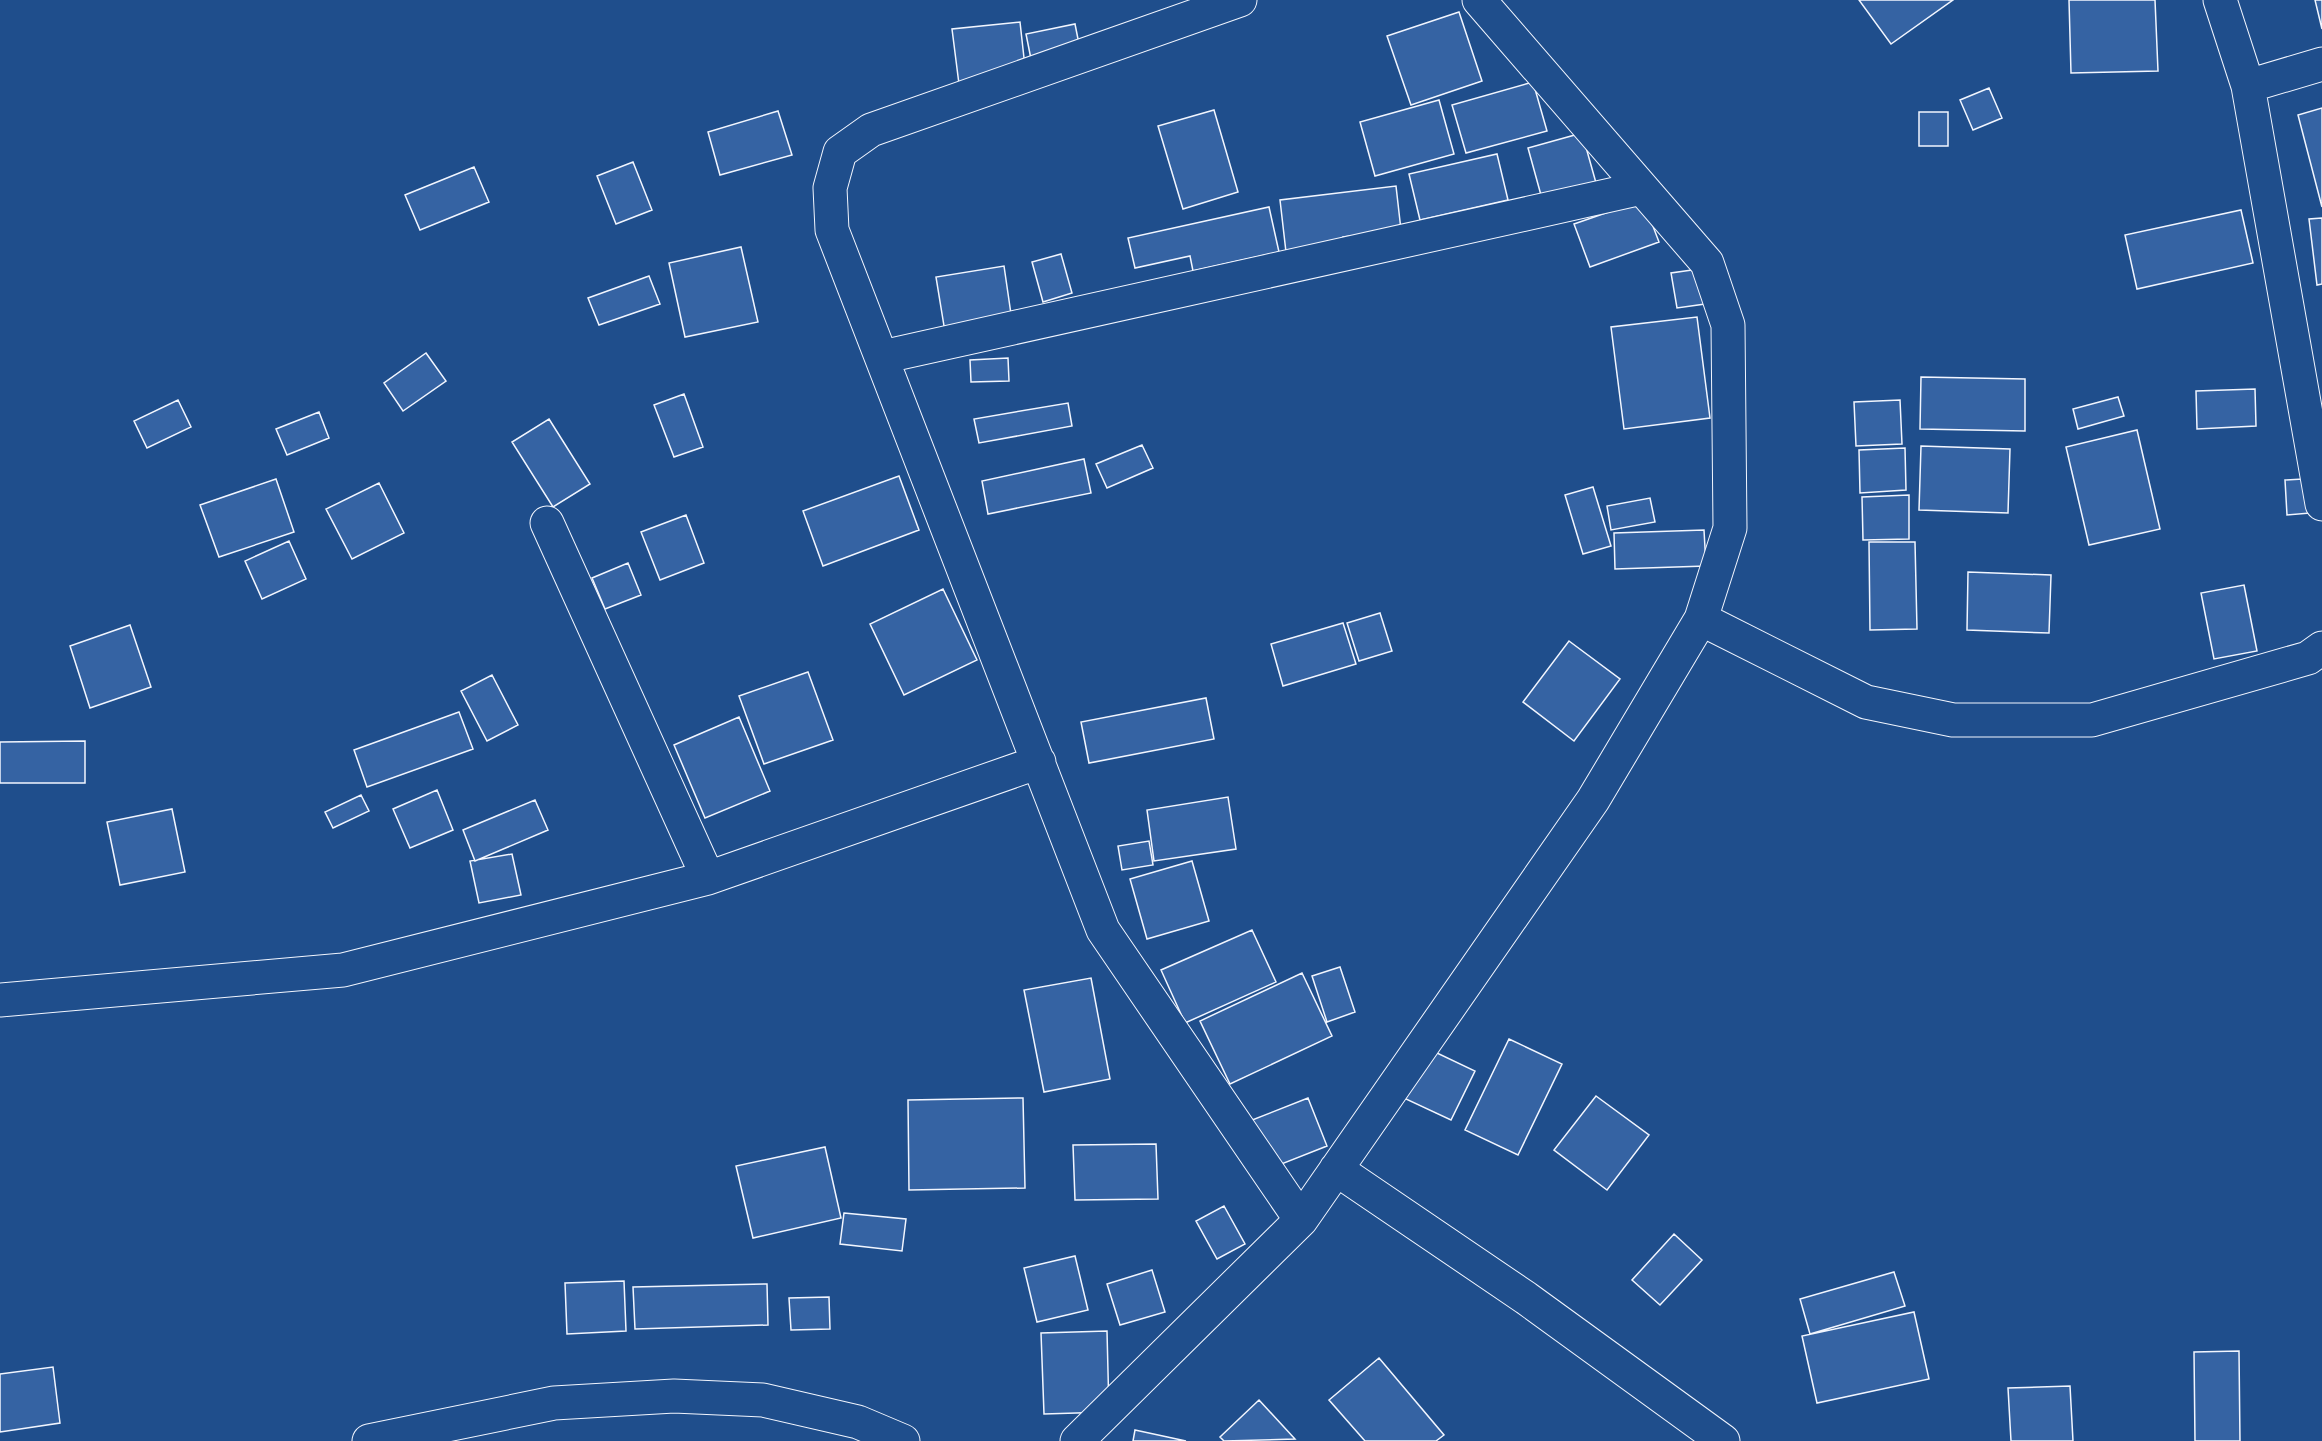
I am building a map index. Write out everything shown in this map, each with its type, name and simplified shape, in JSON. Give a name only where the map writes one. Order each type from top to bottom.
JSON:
[{"type":"street","points":[[1240,0],[871,130],[840,152],[830,188],[832,230],[1104,930],[1301,1220]]},
{"type":"street","points":[[1077,1441],[1301,1220],[1593,800],[1701,619],[1730,528],[1728,325],[1707,263],[1479,0]]},
{"type":"street","points":[[2220,0],[2248,86],[2322,504]]},
{"type":"street","points":[[2248,86],[2322,64]]},
{"type":"street","points":[[882,357],[1642,188]]},
{"type":"street","points":[[547,524],[708,878]]},
{"type":"street","points":[[1701,619],[1866,702],[1953,720],[2092,720],[2308,658],[2322,648]]},
{"type":"street","points":[[0,1000],[343,970],[708,878],[1039,762]]},
{"type":"street","points":[[1336,1169],[1526,1298],[1723,1441]]},
{"type":"street","points":[[369,1441],[426,1435],[554,1403],[674,1396],[763,1400],[858,1422],[903,1441]]},
{"type":"building","points":[[1859,0],[1953,0],[1891,44]]},
{"type":"building","points":[[2069,0],[2155,0],[2158,71],[2071,73]]},
{"type":"building","points":[[2315,0],[2322,0],[2322,29]]},
{"type":"building","points":[[1459,12],[1482,81],[1411,105],[1387,36]]},
{"type":"building","points":[[1020,22],[1027,85],[960,92],[952,29]]},
{"type":"building","points":[[1075,24],[1084,69],[1035,79],[1026,34]]},
{"type":"building","points":[[1533,82],[1547,131],[1466,153],[1452,105]]},
{"type":"building","points":[[1989,88],[2002,118],[1973,130],[1960,100]]},
{"type":"building","points":[[1439,100],[1454,154],[1375,176],[1360,122]]},
{"type":"building","points":[[2322,108],[2322,207],[2298,115]]},
{"type":"building","points":[[1214,110],[1238,192],[1183,209],[1158,126]]},
{"type":"building","points":[[778,111],[792,155],[720,175],[708,132]]},
{"type":"building","points":[[1919,112],[1948,112],[1948,146],[1919,146]]},
{"type":"building","points":[[1582,133],[1598,190],[1544,206],[1528,148]]},
{"type":"building","points":[[1497,154],[1508,200],[1420,220],[1409,174]]},
{"type":"building","points":[[633,162],[652,210],[616,224],[597,176]]},
{"type":"building","points":[[474,167],[489,202],[420,230],[405,195]]},
{"type":"building","points":[[1396,186],[1401,230],[1343,237],[1345,246],[1286,252],[1280,200]]},
{"type":"building","points":[[1643,200],[1659,242],[1590,267],[1574,224]]},
{"type":"building","points":[[1269,207],[1279,252],[1193,271],[1190,256],[1135,268],[1128,238]]},
{"type":"building","points":[[2241,210],[2253,263],[2137,289],[2125,235]]},
{"type":"building","points":[[2322,218],[2322,284],[2317,285],[2309,219]]},
{"type":"building","points":[[741,247],[758,322],[685,337],[669,263]]},
{"type":"building","points":[[1061,254],[1072,293],[1043,302],[1032,262]]},
{"type":"building","points":[[1004,266],[1012,321],[945,332],[936,277]]},
{"type":"building","points":[[1706,268],[1712,303],[1677,308],[1671,273]]},
{"type":"building","points":[[649,276],[660,304],[599,325],[588,298]]},
{"type":"building","points":[[1697,317],[1710,418],[1624,429],[1611,327]]},
{"type":"building","points":[[426,353],[446,381],[403,411],[384,383]]},
{"type":"building","points":[[1008,358],[1009,381],[971,382],[970,360]]},
{"type":"building","points":[[1921,377],[2025,379],[2025,431],[1920,429]]},
{"type":"building","points":[[2255,389],[2256,426],[2197,429],[2196,391]]},
{"type":"building","points":[[684,394],[703,447],[674,457],[654,405]]},
{"type":"building","points":[[2118,397],[2124,416],[2078,429],[2073,409]]},
{"type":"building","points":[[178,400],[191,427],[147,448],[134,421]]},
{"type":"building","points":[[1900,400],[1902,444],[1856,446],[1854,402]]},
{"type":"building","points":[[1068,403],[1072,426],[979,443],[974,419]]},
{"type":"building","points":[[319,412],[329,438],[287,455],[276,429]]},
{"type":"building","points":[[549,419],[590,484],[553,507],[512,442]]},
{"type":"building","points":[[2137,430],[2160,529],[2089,545],[2066,447]]},
{"type":"building","points":[[1142,445],[1153,468],[1107,488],[1096,464]]},
{"type":"building","points":[[1921,446],[2010,449],[2008,513],[1919,510]]},
{"type":"building","points":[[1905,448],[1906,490],[1860,493],[1859,450]]},
{"type":"building","points":[[1084,459],[1091,493],[988,514],[982,481]]},
{"type":"building","points":[[899,476],[919,530],[823,566],[803,511]]},
{"type":"building","points":[[2320,478],[2322,512],[2287,515],[2285,480]]},
{"type":"building","points":[[276,479],[294,532],[219,557],[200,505]]},
{"type":"building","points":[[379,483],[404,533],[352,559],[326,509]]},
{"type":"building","points":[[1593,487],[1611,546],[1583,554],[1565,495]]},
{"type":"building","points":[[1909,495],[1909,539],[1863,540],[1862,497]]},
{"type":"building","points":[[1650,498],[1655,522],[1611,530],[1607,506]]},
{"type":"building","points":[[686,515],[704,563],[660,580],[641,532]]},
{"type":"building","points":[[1704,530],[1706,566],[1615,569],[1614,533]]},
{"type":"building","points":[[289,541],[306,579],[262,599],[245,561]]},
{"type":"building","points":[[1869,542],[1915,542],[1917,629],[1870,630]]},
{"type":"building","points":[[628,563],[641,595],[605,609],[592,578]]},
{"type":"building","points":[[1968,572],[2051,575],[2049,633],[1967,630]]},
{"type":"building","points":[[2244,585],[2257,651],[2214,659],[2201,593]]},
{"type":"building","points":[[943,589],[977,660],[904,695],[870,624]]},
{"type":"building","points":[[1380,613],[1392,651],[1359,661],[1347,623]]},
{"type":"building","points":[[1343,623],[1356,664],[1283,686],[1271,644]]},
{"type":"building","points":[[130,625],[151,687],[90,708],[70,646]]},
{"type":"building","points":[[1569,641],[1620,679],[1574,741],[1523,702]]},
{"type":"building","points":[[808,672],[833,740],[764,764],[739,696]]},
{"type":"building","points":[[492,675],[518,725],[487,741],[461,691]]},
{"type":"building","points":[[1206,698],[1214,739],[1089,763],[1081,722]]},
{"type":"building","points":[[459,712],[473,749],[367,787],[354,750]]},
{"type":"building","points":[[739,717],[770,791],[705,818],[674,745]]},
{"type":"building","points":[[85,741],[85,783],[0,783],[0,742]]},
{"type":"building","points":[[437,790],[453,830],[410,848],[393,809]]},
{"type":"building","points":[[361,795],[369,811],[333,828],[325,812]]},
{"type":"building","points":[[1228,797],[1236,849],[1154,861],[1147,810]]},
{"type":"building","points":[[535,800],[548,830],[475,861],[463,830]]},
{"type":"building","points":[[172,809],[185,872],[120,885],[107,822]]},
{"type":"building","points":[[1149,841],[1153,865],[1122,870],[1118,846]]},
{"type":"building","points":[[512,854],[521,895],[479,903],[470,861]]},
{"type":"building","points":[[1192,861],[1209,921],[1147,939],[1130,879]]},
{"type":"building","points":[[1252,930],[1276,982],[1185,1023],[1161,970]]},
{"type":"building","points":[[1340,967],[1355,1012],[1327,1022],[1312,976]]},
{"type":"building","points":[[1302,973],[1332,1036],[1230,1084],[1200,1021]]},
{"type":"building","points":[[1091,978],[1110,1079],[1044,1092],[1024,990]]},
{"type":"building","points":[[1509,1039],[1562,1064],[1518,1155],[1465,1130]]},
{"type":"building","points":[[1416,1043],[1475,1071],[1451,1120],[1393,1093]]},
{"type":"building","points":[[1596,1096],[1649,1135],[1607,1190],[1554,1150]]},
{"type":"building","points":[[1023,1098],[1025,1188],[909,1190],[908,1100]]},
{"type":"building","points":[[1308,1098],[1327,1146],[1256,1174],[1237,1126]]},
{"type":"building","points":[[1156,1144],[1158,1199],[1075,1200],[1073,1145]]},
{"type":"building","points":[[825,1147],[841,1218],[753,1238],[736,1166]]},
{"type":"building","points":[[1224,1206],[1245,1244],[1217,1259],[1196,1221]]},
{"type":"building","points":[[844,1213],[906,1219],[902,1251],[840,1244]]},
{"type":"building","points":[[1674,1234],[1702,1260],[1660,1305],[1632,1280]]},
{"type":"building","points":[[1075,1256],[1088,1310],[1037,1322],[1024,1268]]},
{"type":"building","points":[[1152,1270],[1165,1312],[1120,1325],[1107,1284]]},
{"type":"building","points":[[1894,1272],[1905,1306],[1810,1334],[1800,1299]]},
{"type":"building","points":[[624,1281],[626,1331],[567,1334],[565,1283]]},
{"type":"building","points":[[767,1284],[768,1325],[635,1329],[633,1287]]},
{"type":"building","points":[[829,1297],[830,1329],[791,1330],[789,1298]]},
{"type":"building","points":[[1914,1312],[1929,1379],[1817,1403],[1802,1336]]},
{"type":"building","points":[[1107,1331],[1109,1412],[1044,1414],[1041,1333]]},
{"type":"building","points":[[2239,1351],[2240,1441],[2195,1441],[2194,1352]]},
{"type":"building","points":[[1379,1358],[1444,1435],[1436,1441],[1365,1441],[1329,1400]]},
{"type":"building","points":[[53,1367],[60,1423],[0,1432],[0,1374]]},
{"type":"building","points":[[2070,1386],[2073,1441],[2011,1441],[2008,1388]]},
{"type":"building","points":[[1259,1400],[1295,1439],[1224,1441],[1220,1437]]},
{"type":"building","points":[[1135,1430],[1186,1441],[1133,1441]]}]
